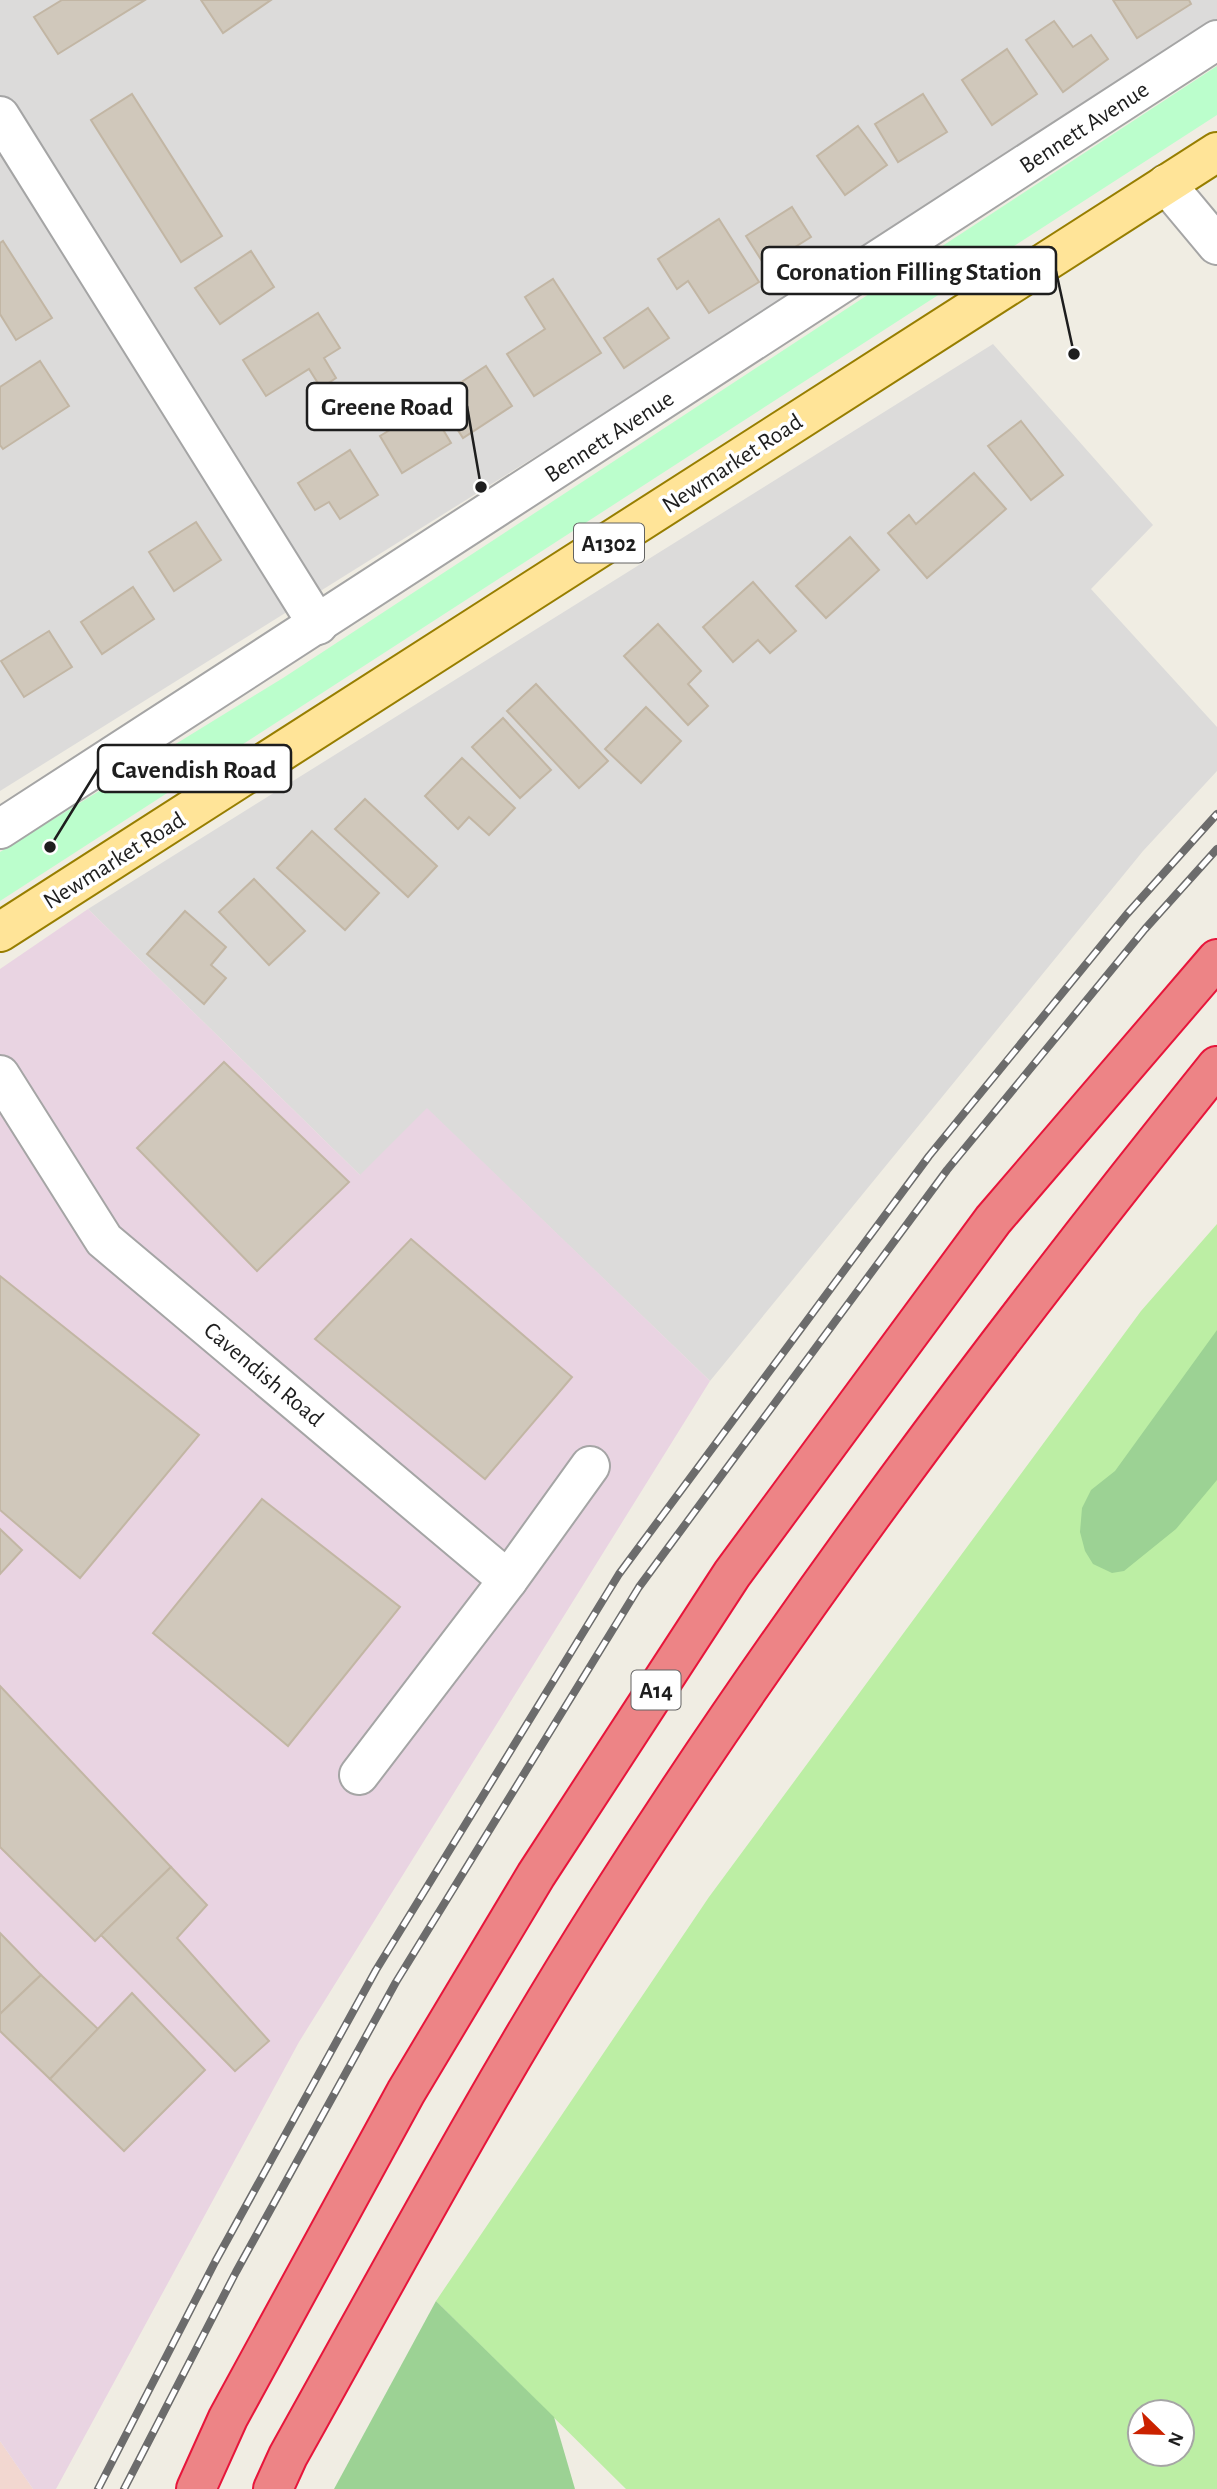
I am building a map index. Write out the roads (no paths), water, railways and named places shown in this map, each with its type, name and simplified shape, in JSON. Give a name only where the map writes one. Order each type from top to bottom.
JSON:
[{"type":"highway","name":"A14","points":[[196,2489],[229,2418],[406,2092],[536,1874],[733,1573],[993,1220],[1217,959]]},
{"type":"highway","points":[[273,2489],[288,2455],[486,2100],[603,1908],[818,1586],[1054,1268],[1217,1066]]},
{"type":"main road","name":"Newmarket Road","points":[[0,932],[1217,152]]},
{"type":"street","name":"Bennett Avenue","points":[[0,829],[1217,40]]},
{"type":"street","points":[[0,116],[318,625]]},
{"type":"street","points":[[1166,184],[1217,245]]},
{"type":"street","name":"Cavendish Road","points":[[0,1075],[104,1240],[508,1580]]},
{"type":"street","points":[[359,1775],[508,1580],[590,1466]]},
{"type":"railway","points":[[98,2489],[215,2262],[376,1970],[619,1574],[929,1156],[1127,914],[1217,814]]},
{"type":"railway","points":[[124,2489],[236,2272],[396,1982],[639,1587],[947,1170],[1145,929],[1217,849]]},
{"type":"place","name":"Coronation Filling Station","points":[[1074,354]]},
{"type":"place","name":"Greene Road","points":[[481,487]]},
{"type":"place","name":"Cavendish Road","points":[[50,847]]}]
